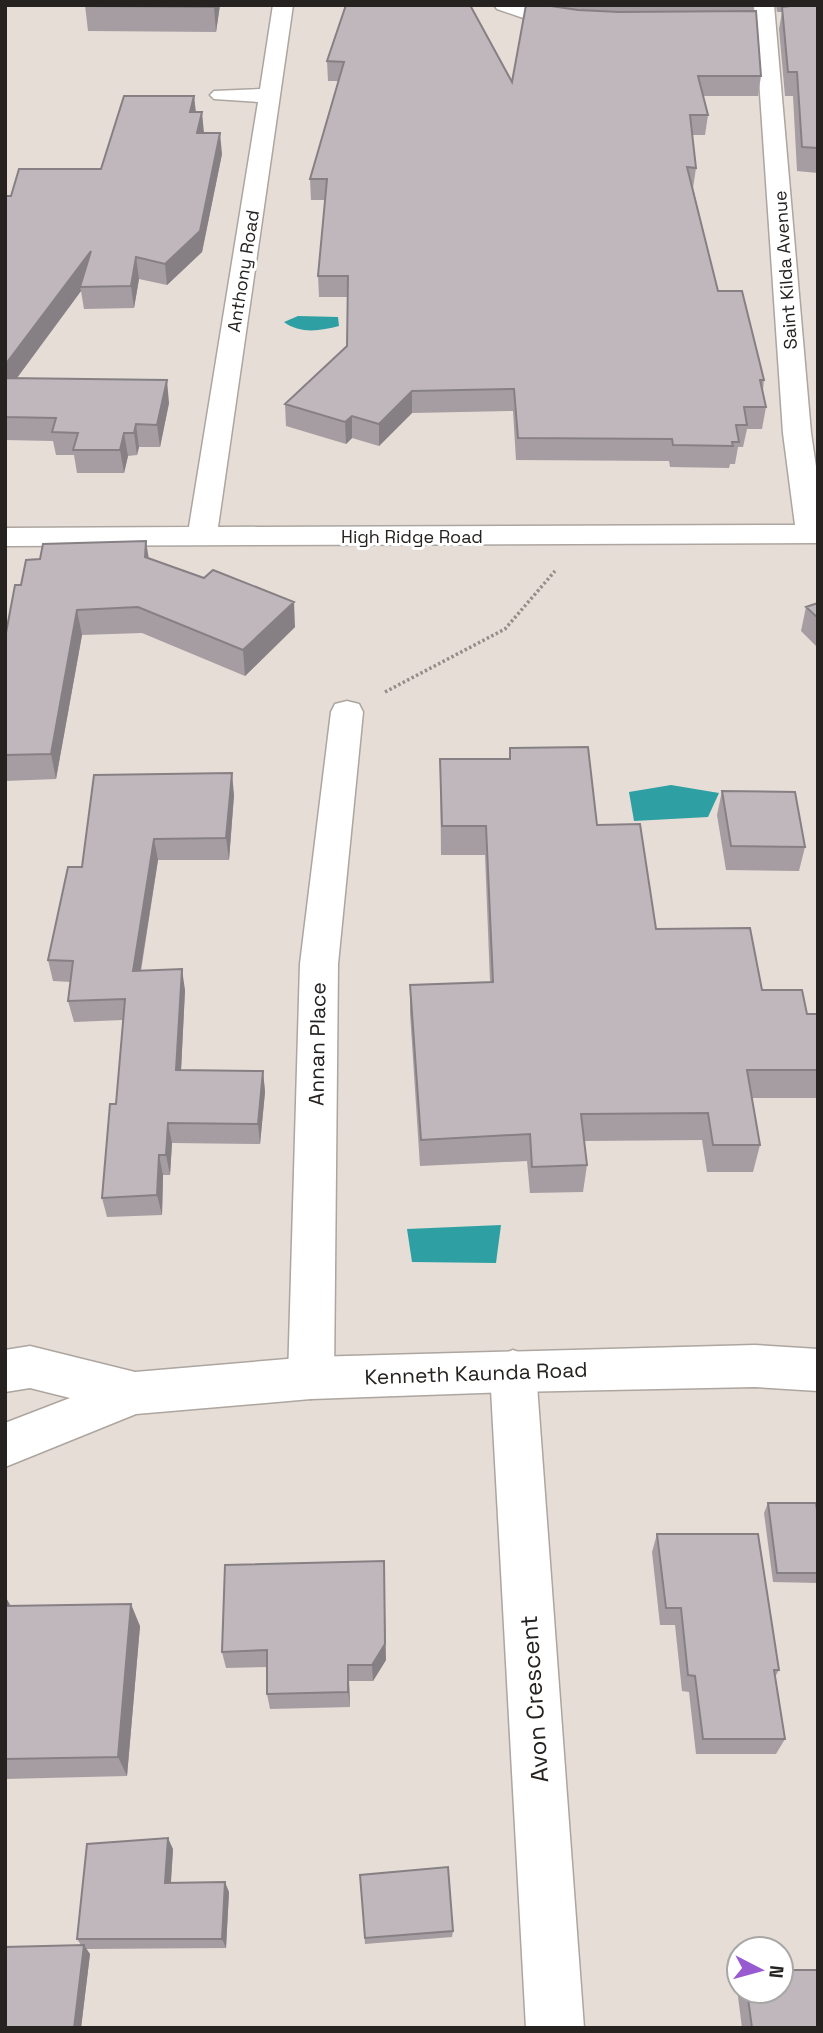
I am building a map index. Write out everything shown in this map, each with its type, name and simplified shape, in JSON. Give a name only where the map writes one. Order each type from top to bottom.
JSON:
[{"type":"street","name":"Anthony Road","points":[[202,537],[283,5]]},
{"type":"street","points":[[504,5],[529,14],[589,22]]},
{"type":"street","points":[[760,17],[792,20]]},
{"type":"street","name":"Saint Kilda Avenue","points":[[760,17],[806,399],[804,492],[814,534]]},
{"type":"street","points":[[221,96],[269,96]]},
{"type":"street","name":"High Ridge Road","points":[[5,537],[814,534]]},
{"type":"street","name":"Annan Place","points":[[311,1378],[319,964],[347,712]]},
{"type":"street","name":"Kenneth Kaunda Road","points":[[5,1445],[135,1393],[311,1378],[513,1371],[755,1366],[818,1370]]},
{"type":"street","name":"Kenneth Kaunda Road","points":[[5,1371],[30,1367],[135,1393]]},
{"type":"street","name":"Avon Crescent","points":[[513,1371],[555,2028]]},
{"type":"path","points":[[347,712],[505,629],[586,535]]},
{"type":"water","points":[[298,316],[338,317],[339,326],[310,330],[284,322]]},
{"type":"water","points":[[671,785],[719,793],[708,817],[634,821],[629,792]]},
{"type":"water","points":[[501,1225],[496,1263],[412,1262],[407,1229]]},
{"type":"building","points":[[214,5],[214,7],[84,6]]},
{"type":"building","points":[[346,5],[470,5],[512,82],[526,5],[619,12],[756,11],[761,76],[698,76],[708,115],[690,115],[696,168],[687,167],[718,291],[742,291],[764,380],[760,380],[766,407],[744,407],[747,425],[736,425],[739,442],[732,442],[733,446],[673,445],[672,439],[518,438],[514,389],[412,391],[379,424],[352,416],[345,422],[285,404],[347,346],[348,276],[318,276],[327,179],[310,179],[344,62],[327,61]]},
{"type":"building","points":[[818,5],[818,148],[802,147],[797,72],[788,72],[782,7]]},
{"type":"building","points":[[124,96],[194,96],[190,112],[202,112],[197,133],[220,133],[200,231],[165,264],[136,257],[131,286],[80,287],[91,251],[5,365],[5,196],[11,196],[19,169],[101,169]]},
{"type":"building","points":[[5,378],[167,380],[157,425],[136,424],[134,433],[124,433],[120,450],[73,450],[78,433],[52,432],[56,418],[5,417]]},
{"type":"building","points":[[146,541],[145,557],[204,578],[213,570],[294,602],[243,650],[138,607],[77,610],[51,754],[5,755],[5,633],[15,585],[21,585],[26,560],[40,559],[43,544]]},
{"type":"building","points":[[818,603],[818,618],[806,607]]},
{"type":"building","points":[[588,747],[597,825],[640,824],[656,929],[750,928],[762,990],[802,990],[807,1014],[818,1014],[818,1070],[747,1070],[760,1145],[713,1145],[708,1113],[581,1114],[587,1165],[532,1167],[530,1134],[421,1140],[410,985],[493,982],[486,826],[442,826],[440,759],[510,759],[510,748]]},
{"type":"building","points":[[232,773],[226,838],[154,839],[133,971],[182,969],[176,1070],[263,1071],[258,1124],[168,1123],[166,1155],[159,1155],[157,1195],[102,1198],[110,1104],[116,1104],[125,999],[68,1001],[73,961],[48,960],[68,867],[82,867],[94,775]]},
{"type":"building","points":[[722,791],[795,792],[805,847],[731,846]]},
{"type":"building","points":[[768,1503],[816,1503],[818,1573],[777,1573]]},
{"type":"building","points":[[657,1534],[758,1534],[779,1670],[774,1670],[785,1739],[703,1739],[695,1676],[688,1675],[681,1608],[666,1608]]},
{"type":"building","points":[[384,1561],[385,1644],[372,1665],[348,1665],[348,1692],[267,1694],[267,1650],[222,1652],[225,1565]]},
{"type":"building","points":[[131,1604],[118,1757],[5,1759],[5,1606]]},
{"type":"building","points":[[168,1838],[165,1883],[225,1882],[222,1939],[77,1939],[87,1844]]},
{"type":"building","points":[[448,1867],[453,1931],[365,1938],[360,1875]]},
{"type":"building","points":[[84,1945],[74,2028],[5,2028],[5,1947]]},
{"type":"building","points":[[795,1970],[818,1970],[818,2028],[752,2028],[749,2005],[795,2005]]}]
